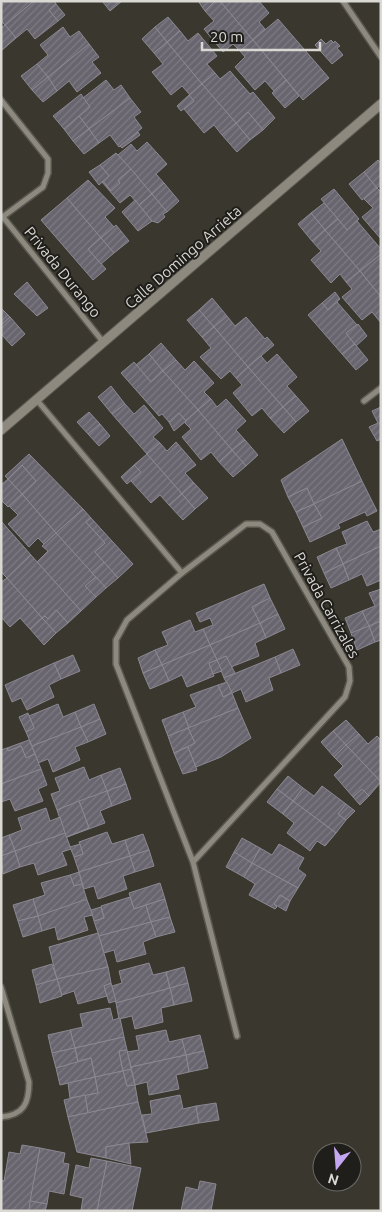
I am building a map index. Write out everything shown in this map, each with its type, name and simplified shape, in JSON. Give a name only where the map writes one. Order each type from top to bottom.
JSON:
[{"type":"street","points":[[343,1],[381,57]]},
{"type":"street","name":"Privada Durango","points":[[1,100],[48,159],[48,173],[42,187],[2,218],[104,343]]},
{"type":"street","name":"Calle Domingo Arrieta","points":[[1,430],[381,104]]},
{"type":"street","points":[[364,401],[381,388]]},
{"type":"street","points":[[36,399],[182,573]]},
{"type":"street","name":"Privada Carrizales","points":[[193,862],[345,697],[350,681],[349,667],[272,532],[260,524],[246,524],[182,573],[127,620],[116,640],[116,664],[193,862],[237,1036]]},
{"type":"street","points":[[1,987],[29,1082],[29,1096],[22,1110],[11,1116],[1,1117]]},
{"type":"building","points":[[1,1],[34,1],[5,25],[1,21],[1,6],[3,4]]},
{"type":"building","points":[[34,1],[55,1],[56,4],[49,10],[58,21],[35,39],[27,29],[16,38],[5,25]]},
{"type":"building","points":[[102,1],[122,1],[110,11]]},
{"type":"building","points":[[198,1],[215,1],[205,11]]},
{"type":"building","points":[[215,1],[220,1],[253,40],[240,51],[233,44],[223,52],[204,29],[214,21],[205,11]]},
{"type":"building","points":[[220,1],[259,1],[269,13],[259,22],[265,29],[253,40]]},
{"type":"building","points":[[56,4],[65,15],[58,21],[49,10]]},
{"type":"building","points":[[168,17],[180,31],[167,42],[155,27]]},
{"type":"building","points":[[278,19],[329,78],[303,100],[253,40]]},
{"type":"building","points":[[5,25],[16,38],[1,51],[1,28]]},
{"type":"building","points":[[63,27],[70,37],[79,31],[89,44],[48,77],[37,64],[48,55],[40,45]]},
{"type":"building","points":[[155,27],[167,42],[154,53],[142,39]]},
{"type":"building","points":[[180,31],[188,41],[198,33],[217,56],[207,64],[215,73],[202,84],[167,42]]},
{"type":"building","points":[[321,39],[326,44],[331,40],[334,43],[335,41],[340,46],[337,48],[343,55],[332,64],[315,45]]},
{"type":"building","points":[[253,40],[286,80],[274,91],[265,81],[255,90],[235,67],[245,57],[240,51]]},
{"type":"building","points":[[167,42],[202,84],[190,95],[182,86],[171,95],[152,72],[163,64],[154,53]]},
{"type":"building","points":[[89,44],[99,57],[92,62],[101,73],[77,92],[69,81],[57,91],[48,77]]},
{"type":"building","points":[[37,64],[48,77],[32,90],[21,76]]},
{"type":"building","points":[[230,71],[250,94],[253,92],[275,118],[263,130],[248,112],[236,123],[202,84],[215,73],[220,79]]},
{"type":"building","points":[[48,77],[57,91],[43,102],[32,90]]},
{"type":"building","points":[[106,80],[114,90],[121,85],[130,98],[89,129],[79,116],[90,107],[83,98]]},
{"type":"building","points":[[286,80],[299,96],[285,108],[272,93]]},
{"type":"building","points":[[202,84],[236,123],[222,135],[214,125],[204,133],[184,109],[194,101],[189,95]]},
{"type":"building","points":[[81,94],[90,107],[64,129],[53,116]]},
{"type":"building","points":[[189,95],[194,101],[181,111],[177,106]]},
{"type":"building","points":[[130,98],[141,112],[134,117],[142,128],[119,147],[110,135],[99,143],[89,129]]},
{"type":"building","points":[[248,112],[263,130],[250,140],[236,123]]},
{"type":"building","points":[[79,116],[89,129],[73,141],[64,129]]},
{"type":"building","points":[[236,123],[250,140],[237,152],[222,135]]},
{"type":"building","points":[[89,129],[99,143],[84,154],[73,141]]},
{"type":"building","points":[[138,132],[140,135],[122,148],[120,146]]},
{"type":"building","points":[[147,142],[167,164],[156,174],[164,183],[152,194],[118,155],[131,144],[137,151]]},
{"type":"building","points":[[116,153],[131,169],[118,180],[120,183],[111,191],[103,181],[109,176],[100,165]]},
{"type":"building","points":[[378,160],[381,163],[381,185],[377,188],[364,172]]},
{"type":"building","points":[[100,165],[109,176],[99,185],[89,172]]},
{"type":"building","points":[[131,169],[152,194],[139,205],[130,195],[120,203],[102,182],[111,191],[120,183],[118,180]]},
{"type":"building","points":[[364,172],[377,188],[362,200],[349,184]]},
{"type":"building","points":[[88,180],[115,208],[105,217],[114,227],[101,238],[67,198]]},
{"type":"building","points":[[164,183],[179,201],[167,212],[152,194]]},
{"type":"building","points":[[377,188],[381,192],[381,239],[362,217],[373,208],[364,199]]},
{"type":"building","points":[[334,189],[359,219],[347,230],[321,199]]},
{"type":"building","points":[[152,194],[167,212],[163,214],[165,217],[158,223],[152,221],[139,205]]},
{"type":"building","points":[[67,198],[101,238],[88,249],[106,269],[93,280],[41,220]]},
{"type":"building","points":[[135,200],[152,221],[138,231],[122,212]]},
{"type":"building","points":[[324,203],[338,219],[325,230],[311,213]]},
{"type":"building","points":[[311,213],[325,230],[312,241],[298,224]]},
{"type":"building","points":[[338,219],[347,230],[357,221],[381,249],[381,254],[360,271],[325,230]]},
{"type":"building","points":[[116,225],[129,241],[114,253],[101,238]]},
{"type":"building","points":[[325,230],[360,271],[346,282],[340,274],[331,283],[311,260],[321,251],[312,241]]},
{"type":"building","points":[[101,238],[114,253],[101,264],[88,249]]},
{"type":"building","points":[[381,254],[381,297],[360,271]]},
{"type":"building","points":[[360,271],[381,297],[381,323],[372,312],[362,320],[342,297],[352,289],[346,282]]},
{"type":"building","points":[[27,282],[48,308],[37,316],[14,294]]},
{"type":"building","points":[[335,292],[340,299],[328,310],[322,303]]},
{"type":"building","points":[[212,298],[227,316],[214,327],[199,310]]},
{"type":"building","points":[[337,302],[357,325],[346,333],[355,344],[342,354],[308,315],[322,303],[328,310]]},
{"type":"building","points":[[1,308],[10,317],[1,325]]},
{"type":"building","points":[[199,310],[214,327],[202,337],[187,320]]},
{"type":"building","points":[[227,316],[235,326],[246,317],[265,339],[267,337],[274,345],[248,367],[214,327]]},
{"type":"building","points":[[10,317],[25,334],[12,346],[1,334],[1,325]]},
{"type":"building","points":[[358,324],[367,336],[356,346],[346,333]]},
{"type":"building","points":[[214,327],[248,367],[236,378],[230,371],[221,379],[200,357],[211,348],[202,337]]},
{"type":"building","points":[[161,343],[176,360],[163,371],[149,354]]},
{"type":"building","points":[[355,344],[368,360],[356,370],[342,354]]},
{"type":"building","points":[[149,354],[163,371],[151,382],[136,365]]},
{"type":"building","points":[[277,354],[297,377],[287,386],[296,396],[283,407],[248,367],[261,356],[267,363]]},
{"type":"building","points":[[176,360],[185,370],[194,361],[214,383],[204,392],[211,399],[198,410],[163,371]]},
{"type":"building","points":[[134,362],[151,382],[163,371],[198,410],[186,421],[179,413],[169,422],[162,414],[159,416],[121,373]]},
{"type":"building","points":[[248,367],[283,407],[270,418],[262,408],[252,416],[233,393],[242,385],[236,378]]},
{"type":"building","points":[[111,386],[125,404],[112,414],[98,397]]},
{"type":"building","points":[[296,396],[309,411],[296,422],[283,407]]},
{"type":"building","points":[[211,399],[217,407],[226,399],[246,421],[236,430],[245,440],[232,450],[198,410]]},
{"type":"building","points":[[125,404],[134,414],[144,405],[163,428],[153,437],[160,443],[147,454],[112,414]]},
{"type":"building","points":[[283,407],[296,422],[284,433],[270,418]]},
{"type":"building","points":[[381,407],[381,439],[377,441],[369,427],[378,423],[372,411]]},
{"type":"building","points":[[198,410],[232,450],[219,462],[211,452],[201,460],[182,437],[191,429],[184,422]]},
{"type":"building","points":[[89,412],[100,424],[88,434],[77,422]]},
{"type":"building","points":[[179,413],[186,421],[174,431],[169,422]]},
{"type":"building","points":[[100,424],[110,436],[99,446],[88,434]]},
{"type":"building","points":[[342,439],[362,481],[314,504],[307,488],[288,497],[281,480]]},
{"type":"building","points":[[245,440],[258,455],[246,466],[232,450]]},
{"type":"building","points":[[176,442],[196,465],[185,473],[194,483],[182,494],[147,454],[160,443],[167,451]]},
{"type":"building","points":[[232,450],[246,466],[233,477],[219,462]]},
{"type":"building","points":[[29,454],[83,509],[56,533],[22,494],[36,481],[22,465],[8,479],[5,476]]},
{"type":"building","points":[[147,454],[182,494],[169,505],[160,495],[151,503],[131,481],[141,472],[134,465]]},
{"type":"building","points":[[22,465],[36,481],[22,494],[8,479]]},
{"type":"building","points":[[134,465],[141,472],[127,484],[121,477]]},
{"type":"building","points":[[8,479],[22,494],[8,507],[1,500],[1,485]]},
{"type":"building","points":[[362,481],[377,511],[367,516],[365,512],[338,524],[340,528],[310,542],[303,527],[322,518],[314,504]]},
{"type":"building","points":[[194,483],[208,498],[195,509],[182,494]]},
{"type":"building","points":[[307,488],[314,504],[296,512],[288,497]]},
{"type":"building","points":[[22,494],[56,533],[44,544],[38,538],[29,547],[8,524],[18,515],[9,506]]},
{"type":"building","points":[[182,494],[195,509],[183,520],[169,505]]},
{"type":"building","points":[[314,504],[322,518],[303,527],[296,512]]},
{"type":"building","points":[[83,509],[91,518],[86,522],[105,543],[95,552],[104,562],[92,573],[56,533]]},
{"type":"building","points":[[91,518],[133,564],[118,578],[95,552],[105,543],[86,522]]},
{"type":"building","points":[[1,521],[31,555],[7,578],[1,572]]},
{"type":"building","points":[[367,521],[373,532],[381,529],[381,546],[343,564],[336,548],[347,544],[342,532]]},
{"type":"building","points":[[56,533],[96,577],[85,586],[96,597],[81,611],[37,562],[48,551],[42,546]]},
{"type":"building","points":[[381,546],[381,580],[367,586],[362,574],[349,580],[343,564]]},
{"type":"building","points":[[336,548],[343,564],[324,573],[317,557]]},
{"type":"building","points":[[31,555],[81,611],[68,623],[56,610],[48,619],[45,616],[42,618],[7,578]]},
{"type":"building","points":[[104,562],[118,578],[106,588],[92,573]]},
{"type":"building","points":[[343,564],[349,580],[331,588],[324,573]]},
{"type":"building","points":[[96,577],[106,588],[96,597],[85,586]]},
{"type":"building","points":[[7,578],[42,618],[30,629],[20,618],[10,627],[1,617],[1,582]]},
{"type":"building","points":[[264,584],[270,598],[252,607],[260,623],[210,645],[203,629],[213,625],[210,618],[200,622],[196,613]]},
{"type":"building","points":[[381,589],[381,621],[369,626],[362,611],[375,606],[369,593]]},
{"type":"building","points":[[270,598],[278,614],[260,623],[252,607]]},
{"type":"building","points":[[56,610],[68,623],[56,633],[42,618],[45,616],[48,619]]},
{"type":"building","points":[[362,611],[369,626],[351,633],[345,618]]},
{"type":"building","points":[[278,614],[285,629],[266,638],[260,623]]},
{"type":"building","points":[[42,618],[56,633],[44,645],[30,629]]},
{"type":"building","points":[[190,620],[195,632],[203,629],[210,645],[162,665],[155,650],[168,645],[162,632]]},
{"type":"building","points":[[381,621],[381,640],[375,642],[369,626]]},
{"type":"building","points":[[260,623],[266,638],[255,643],[259,656],[231,667],[226,656],[217,660],[210,645]]},
{"type":"building","points":[[369,626],[375,642],[357,650],[351,633]]},
{"type":"building","points":[[210,645],[217,660],[209,663],[214,676],[187,687],[182,675],[169,681],[162,665]]},
{"type":"building","points":[[293,649],[300,665],[281,673],[275,657]]},
{"type":"building","points":[[155,650],[162,665],[143,673],[138,658]]},
{"type":"building","points":[[73,655],[80,671],[61,679],[54,663]]},
{"type":"building","points":[[226,656],[235,673],[224,678],[217,660]]},
{"type":"building","points":[[275,657],[281,673],[269,678],[273,690],[246,702],[241,689],[232,693],[224,678]]},
{"type":"building","points":[[217,660],[222,671],[213,674],[209,663]]},
{"type":"building","points":[[54,663],[61,679],[49,685],[54,697],[27,710],[21,698],[12,702],[5,685]]},
{"type":"building","points":[[162,665],[169,681],[150,689],[143,673]]},
{"type":"building","points":[[227,682],[232,693],[223,697],[218,685]]},
{"type":"building","points":[[218,685],[223,697],[232,693],[238,708],[189,728],[183,712],[196,707],[190,695]]},
{"type":"building","points":[[58,704],[63,717],[75,712],[81,727],[32,746],[26,732],[34,728],[29,716]]},
{"type":"building","points":[[94,704],[100,719],[81,727],[75,712]]},
{"type":"building","points":[[238,708],[251,738],[221,757],[196,767],[187,746],[195,743],[188,728]]},
{"type":"building","points":[[183,712],[189,728],[168,736],[162,720]]},
{"type":"building","points":[[28,713],[34,728],[26,732],[19,717]]},
{"type":"building","points":[[100,719],[106,734],[88,742],[81,727]]},
{"type":"building","points":[[346,720],[359,734],[346,745],[333,731]]},
{"type":"building","points":[[81,727],[88,742],[75,747],[80,760],[53,772],[48,759],[38,763],[32,746]]},
{"type":"building","points":[[188,728],[195,743],[174,753],[168,736]]},
{"type":"building","points":[[333,731],[346,745],[334,757],[321,742]]},
{"type":"building","points":[[359,734],[368,744],[377,736],[381,740],[381,782],[346,745]]},
{"type":"building","points":[[29,740],[35,754],[26,758],[21,746],[8,751],[7,748]]},
{"type":"building","points":[[346,745],[381,782],[369,796],[362,789],[353,797],[334,775],[343,766],[334,757]]},
{"type":"building","points":[[21,746],[26,758],[35,754],[41,769],[1,784],[1,750],[7,748],[8,751]]},
{"type":"building","points":[[188,747],[197,770],[183,774],[174,753]]},
{"type":"building","points":[[84,767],[89,780],[101,775],[107,791],[57,810],[51,794],[60,791],[55,778]]},
{"type":"building","points":[[120,768],[126,784],[107,791],[101,775]]},
{"type":"building","points":[[41,769],[47,785],[38,789],[43,801],[15,811],[10,799],[1,802],[1,784]]},
{"type":"building","points":[[288,776],[303,788],[293,801],[277,789]]},
{"type":"building","points":[[126,784],[131,799],[112,806],[107,791]]},
{"type":"building","points":[[322,786],[346,804],[338,814],[346,820],[336,833],[293,801],[303,788],[314,796]]},
{"type":"building","points":[[277,789],[293,801],[283,814],[267,802]]},
{"type":"building","points":[[362,789],[369,796],[360,805],[353,797]]},
{"type":"building","points":[[107,791],[112,806],[100,811],[105,823],[67,837],[89,828],[79,801]]},
{"type":"building","points":[[79,801],[89,828],[66,837],[57,810]]},
{"type":"building","points":[[293,801],[336,833],[325,846],[317,841],[310,851],[287,833],[294,823],[283,814]]},
{"type":"building","points":[[346,804],[355,811],[346,820],[338,814]]},
{"type":"building","points":[[46,808],[50,821],[60,817],[65,833],[15,851],[9,835],[22,830],[18,818]]},
{"type":"building","points":[[107,832],[112,844],[125,840],[130,856],[79,872],[74,857],[83,854],[79,842]]},
{"type":"building","points":[[65,833],[71,849],[62,852],[67,865],[38,875],[34,863],[20,867],[15,851]]},
{"type":"building","points":[[143,834],[149,850],[130,856],[125,840]]},
{"type":"building","points":[[9,835],[15,851],[1,856],[1,838]]},
{"type":"building","points":[[242,838],[260,848],[252,863],[234,852]]},
{"type":"building","points":[[80,844],[83,854],[74,857],[70,847]]},
{"type":"building","points":[[279,844],[304,858],[298,869],[306,875],[298,888],[252,863],[260,848],[272,855]]},
{"type":"building","points":[[149,850],[154,866],[135,872],[130,856]]},
{"type":"building","points":[[15,851],[20,867],[3,874],[1,856]]},
{"type":"building","points":[[234,852],[252,863],[244,877],[226,867]]},
{"type":"building","points":[[130,856],[135,872],[123,876],[127,889],[98,899],[94,886],[84,889],[79,872]]},
{"type":"building","points":[[252,863],[298,888],[290,901],[280,895],[274,904],[277,907],[275,909],[249,895],[255,884],[244,877]]},
{"type":"building","points":[[79,872],[82,884],[74,886],[70,875]]},
{"type":"building","points":[[70,875],[74,886],[82,884],[87,900],[38,916],[33,899],[45,895],[41,883]]},
{"type":"building","points":[[160,883],[165,899],[134,909],[129,893]]},
{"type":"building","points":[[280,895],[290,901],[286,911],[274,904]]},
{"type":"building","points":[[130,897],[134,909],[146,905],[151,922],[99,936],[94,921],[104,918],[101,906]]},
{"type":"building","points":[[33,899],[38,916],[18,921],[13,905]]},
{"type":"building","points":[[165,899],[170,917],[151,922],[146,905]]},
{"type":"building","points":[[87,900],[93,915],[84,917],[88,930],[58,940],[55,927],[42,931],[38,916]]},
{"type":"building","points":[[101,907],[104,918],[94,921],[91,910]]},
{"type":"building","points":[[38,916],[42,931],[23,937],[18,921]]},
{"type":"building","points":[[170,917],[175,932],[156,937],[151,922]]},
{"type":"building","points":[[151,922],[156,937],[143,942],[146,954],[117,962],[114,950],[104,953],[99,936]]},
{"type":"building","points":[[98,933],[108,967],[57,979],[49,947]]},
{"type":"building","points":[[149,963],[153,975],[166,972],[170,988],[116,1003],[112,986],[122,983],[119,971]]},
{"type":"building","points":[[52,964],[57,979],[36,985],[32,970]]},
{"type":"building","points":[[108,967],[111,983],[104,986],[107,996],[78,1004],[74,991],[62,995],[57,979]]},
{"type":"building","points":[[184,967],[188,983],[170,988],[166,972]]},
{"type":"building","points":[[57,979],[62,996],[40,1003],[36,985]]},
{"type":"building","points":[[111,983],[116,1001],[109,1003],[104,986]]},
{"type":"building","points":[[188,983],[192,1001],[174,1005],[170,988]]},
{"type":"building","points":[[170,988],[174,1005],[161,1008],[163,1022],[135,1029],[132,1016],[119,1019],[116,1003]]},
{"type":"building","points":[[110,1008],[113,1020],[120,1018],[124,1037],[75,1048],[70,1030],[83,1027],[80,1014]]},
{"type":"building","points":[[70,1030],[75,1048],[52,1053],[48,1035]]},
{"type":"building","points":[[166,1030],[169,1042],[182,1039],[186,1055],[131,1067],[127,1052],[139,1050],[136,1036]]},
{"type":"building","points":[[200,1035],[204,1051],[186,1055],[182,1039]]},
{"type":"building","points":[[124,1037],[127,1050],[119,1051],[123,1071],[95,1077],[91,1058],[78,1061],[75,1048]]},
{"type":"building","points":[[75,1048],[78,1063],[56,1068],[52,1053]]},
{"type":"building","points":[[127,1050],[131,1069],[123,1071],[119,1051]]},
{"type":"building","points":[[204,1051],[208,1068],[189,1072],[186,1055]]},
{"type":"building","points":[[186,1055],[189,1072],[176,1075],[179,1089],[149,1095],[147,1082],[135,1085],[131,1067]]},
{"type":"building","points":[[91,1058],[95,1077],[60,1085],[56,1068]]},
{"type":"building","points":[[131,1069],[135,1085],[127,1086],[123,1071]]},
{"type":"building","points":[[123,1071],[127,1086],[135,1085],[138,1102],[88,1113],[85,1095],[98,1093],[95,1077]]},
{"type":"building","points":[[95,1077],[98,1093],[70,1098],[68,1083]]},
{"type":"building","points":[[85,1095],[88,1113],[68,1117],[64,1100]]},
{"type":"building","points":[[180,1095],[183,1109],[196,1106],[199,1123],[146,1133],[142,1115],[152,1114],[150,1101]]},
{"type":"building","points":[[138,1102],[148,1142],[106,1147],[106,1158],[77,1152],[68,1117]]},
{"type":"building","points":[[216,1103],[219,1120],[199,1123],[196,1106]]},
{"type":"building","points":[[129,1143],[131,1164],[106,1158],[106,1147]]},
{"type":"building","points":[[22,1145],[40,1148],[29,1211],[1,1211],[1,1180],[4,1181],[9,1152],[20,1154]]},
{"type":"building","points":[[40,1148],[65,1153],[63,1163],[69,1164],[64,1194],[49,1191],[47,1204],[30,1201]]},
{"type":"building","points":[[91,1158],[107,1161],[97,1211],[83,1211],[81,1210],[83,1198],[70,1195],[76,1165],[89,1168]]},
{"type":"building","points":[[107,1161],[141,1168],[132,1211],[97,1211]]},
{"type":"building","points":[[200,1181],[216,1184],[211,1211],[181,1211],[186,1187],[198,1190]]},
{"type":"building","points":[[30,1201],[47,1204],[45,1211],[29,1211]]}]
